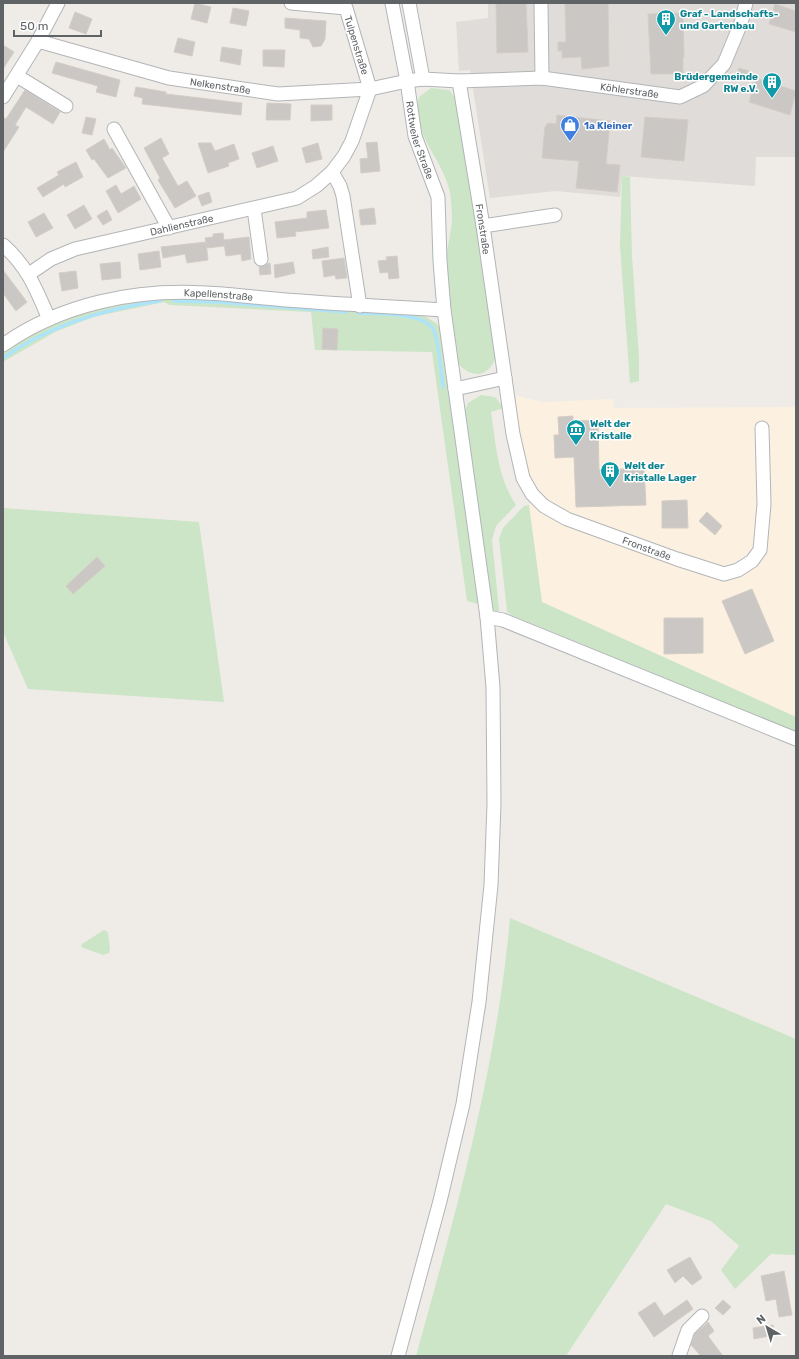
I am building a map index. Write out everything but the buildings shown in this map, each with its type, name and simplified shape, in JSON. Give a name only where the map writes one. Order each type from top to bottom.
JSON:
[{"type":"street","points":[[3,97],[38,41],[58,3]]},
{"type":"street","name":"Tulpenstraße","points":[[291,3],[347,6],[370,89]]},
{"type":"street","name":"Rottweiler Straße","points":[[392,3],[407,80],[415,136],[438,197],[440,262],[444,310],[487,617],[493,687],[494,804],[491,885],[479,1002],[462,1111],[440,1201],[398,1356]]},
{"type":"street","points":[[409,3],[424,79]]},
{"type":"street","points":[[541,3],[542,78]]},
{"type":"street","name":"Köhlerstraße","points":[[459,80],[542,78],[680,97],[703,86],[724,64],[741,23],[746,3]]},
{"type":"street","name":"Nelkenstraße","points":[[38,41],[169,78],[278,94],[370,89],[407,80]]},
{"type":"street","points":[[17,76],[66,106]]},
{"type":"street","points":[[407,80],[459,80]]},
{"type":"street","name":"Fronstraße","points":[[459,80],[483,226],[513,434],[523,478],[532,494],[544,506],[567,519],[677,559],[724,574],[738,570],[752,560],[760,550],[764,504],[762,428]]},
{"type":"street","name":"Dahlienstraße","points":[[29,274],[51,259],[75,249],[297,198],[316,186],[332,172],[352,141],[370,89]]},
{"type":"street","points":[[114,129],[169,228]]},
{"type":"street","points":[[332,172],[340,186],[343,196],[360,306]]},
{"type":"street","points":[[254,209],[261,259]]},
{"type":"street","points":[[483,226],[554,215]]},
{"type":"street","points":[[3,245],[13,254],[29,274],[50,319]]},
{"type":"street","name":"Kapellenstraße","points":[[3,345],[16,336],[50,319],[84,306],[120,297],[167,293],[205,293],[360,306],[444,310]]},
{"type":"street","points":[[455,389],[505,378]]},
{"type":"street","points":[[487,617],[504,620],[796,739]]},
{"type":"street","points":[[680,1356],[688,1330],[702,1316]]},
{"type":"shaded area","points":[[488,3],[796,3],[796,157],[756,157],[755,186],[622,176],[620,197],[556,191],[490,198],[470,70],[459,71],[456,22],[488,18]]},
{"type":"shaded area","points":[[517,396],[543,402],[613,399],[614,408],[796,407],[796,717],[542,602],[529,505],[539,493],[527,478],[514,408]]},
{"type":"green space","points":[[431,88],[449,90],[456,99],[496,354],[495,360],[490,367],[480,374],[466,371],[461,367],[456,358],[454,347],[448,301],[446,265],[452,220],[450,193],[447,181],[423,135],[419,123],[419,97]]},
{"type":"green space","points":[[622,176],[630,177],[632,256],[639,358],[639,381],[630,383],[620,246]]},
{"type":"green space","points":[[170,296],[421,314],[436,323],[441,329],[467,511],[478,604],[467,601],[432,352],[315,350],[311,312],[170,305],[164,302],[93,317],[55,332],[3,362],[3,351],[64,319],[90,309],[111,304]]},
{"type":"green space","points":[[481,395],[495,397],[504,408],[491,412],[501,472],[516,505],[496,526],[492,540],[499,610],[497,612],[491,608],[465,411],[468,403]]},
{"type":"green space","points":[[529,505],[542,602],[796,717],[796,732],[511,615],[507,611],[499,539],[503,528],[524,506]]},
{"type":"green space","points":[[3,508],[199,522],[224,702],[28,689],[3,632]]},
{"type":"green space","points":[[510,918],[796,1039],[796,1255],[771,1254],[735,1289],[721,1270],[739,1246],[711,1221],[666,1204],[566,1356],[416,1356],[460,1193],[485,1084],[504,974]]},
{"type":"green space","points":[[104,930],[108,932],[109,953],[103,955],[81,947],[82,944]]},
{"type":"waterway","points":[[3,358],[39,336],[78,320],[139,304],[160,301]]},
{"type":"waterway","points":[[174,301],[218,302],[346,312]]},
{"type":"waterway","points":[[358,313],[398,315],[420,319],[428,323],[433,329],[437,341],[443,387]]},
{"type":"place","name":"Graf - Landschafts- und Gartenbau","points":[[666,36]]},
{"type":"place","name":"Brüdergemeinde RW e.V.","points":[[772,99]]},
{"type":"place","name":"1a Kleiner","points":[[570,142]]},
{"type":"place","name":"Welt der Kristalle","points":[[576,446]]},
{"type":"place","name":"Welt der Kristalle Lager","points":[[610,488]]}]
